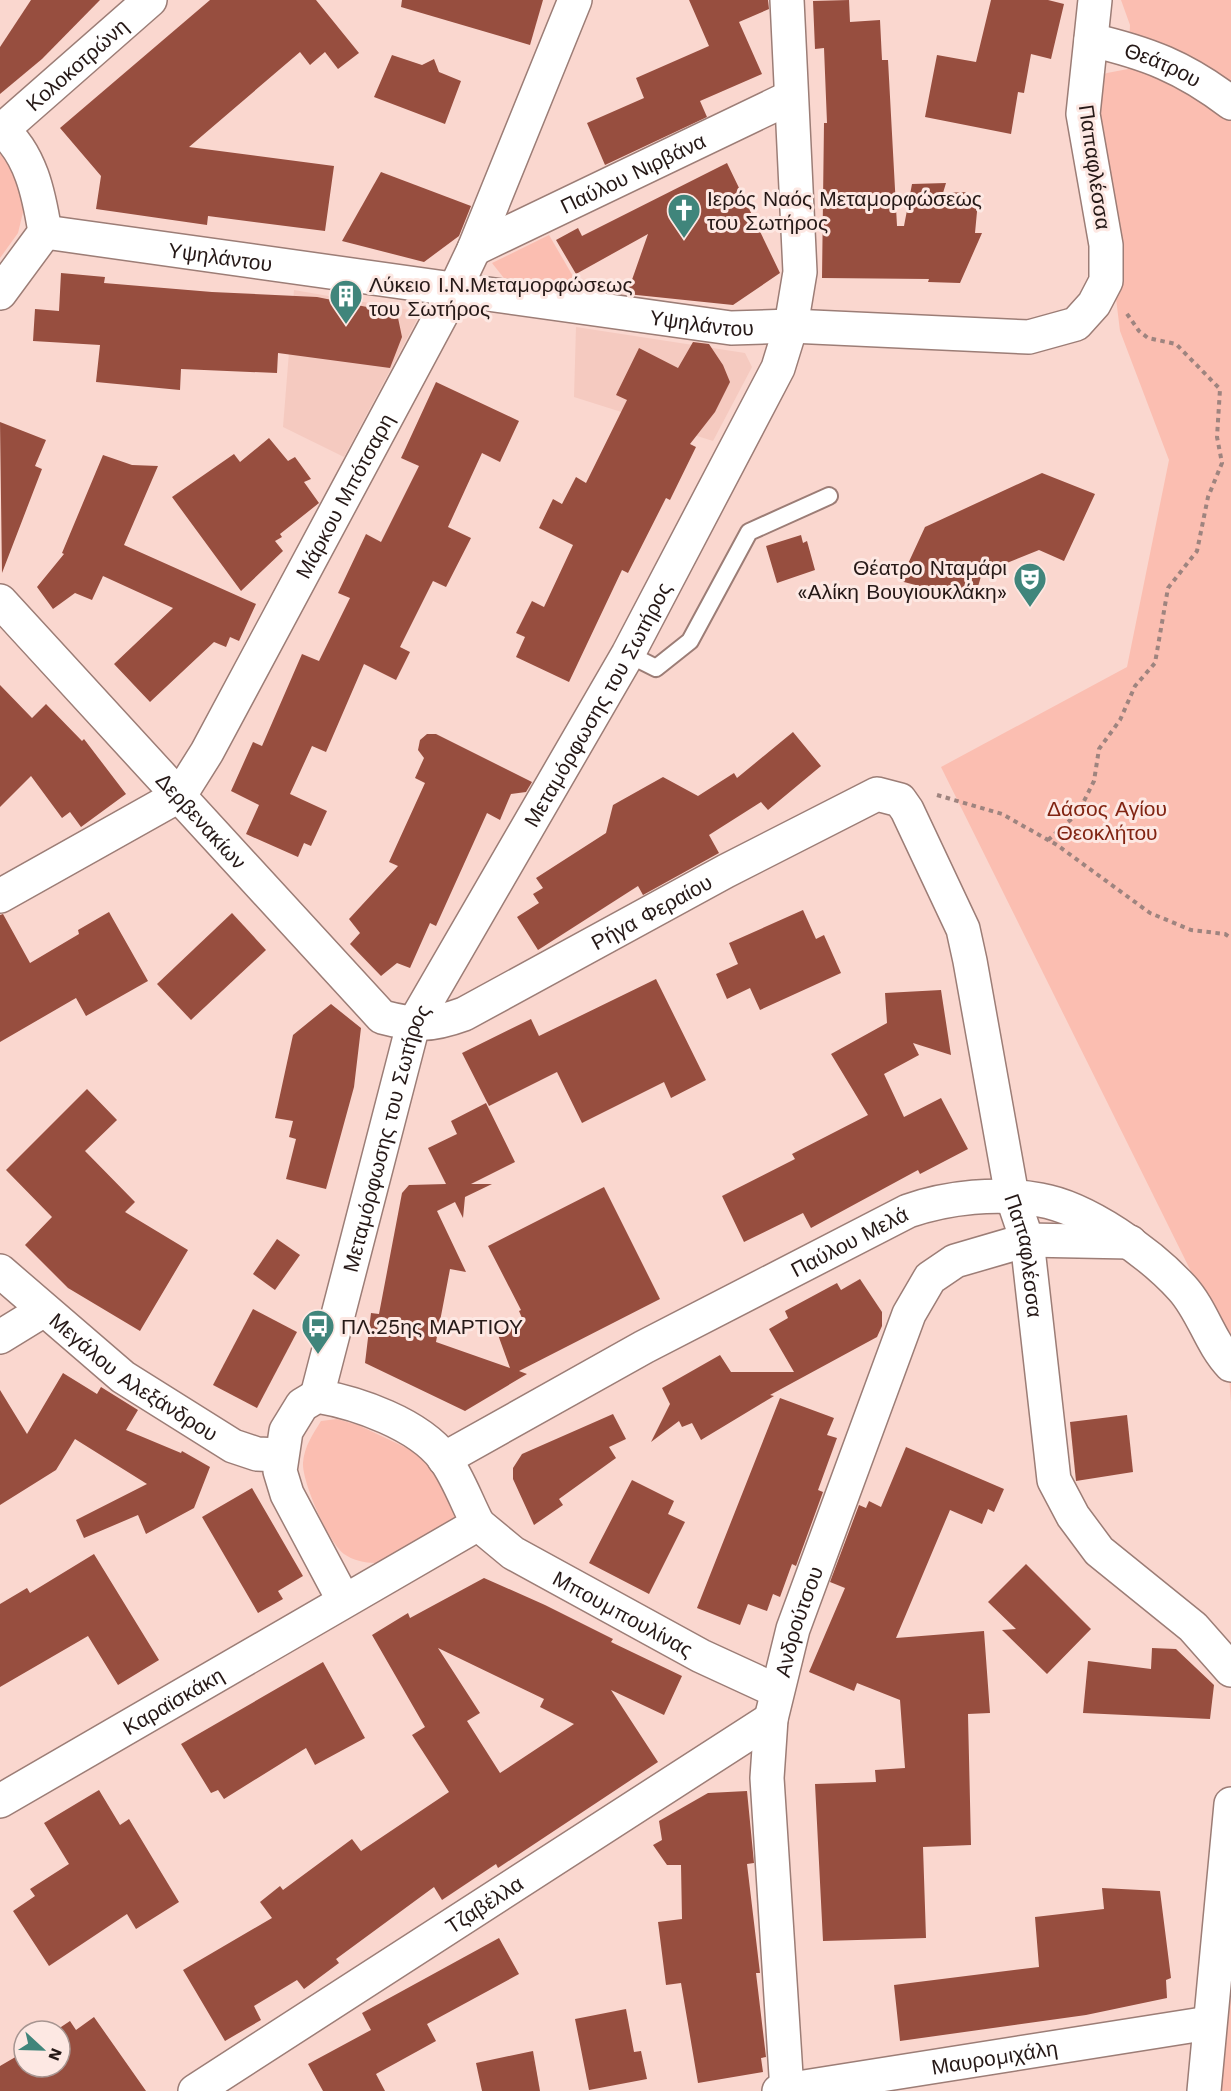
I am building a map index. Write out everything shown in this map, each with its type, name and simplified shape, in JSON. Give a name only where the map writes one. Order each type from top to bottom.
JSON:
[{"type":"street","name":"Κολοκοτρώνη","points":[[1,129],[150,0]]},
{"type":"street","name":"Μάρκου Μπότσαρη","points":[[0,896],[180,795],[207,752],[454,291],[474,249],[575,0]]},
{"type":"street","name":"Μεταμόρφωσης του Σωτήρος","points":[[318,1396],[413,1025],[628,654],[778,368],[790,326],[800,272],[787,0]]},
{"type":"street","name":"Παπαφλέσσα","points":[[1085,314],[1106,281],[1106,245],[1083,114],[1095,0]]},
{"type":"street","name":"Θεάτρου","points":[[1090,40],[1144,53],[1210,86],[1231,103]]},
{"type":"street","name":"Παύλου Νιρβάνα","points":[[474,249],[791,97]]},
{"type":"street","points":[[0,293],[45,232],[39,192],[32,173],[1,129]]},
{"type":"street","name":"Υψηλάντου","points":[[45,232],[731,328],[790,326],[1029,337],[1085,314]]},
{"type":"street","name":"Δερβενακίων","points":[[0,601],[382,1017],[413,1025]]},
{"type":"street","name":"Ρήγα Φεραίου","points":[[413,1025],[442,1022],[464,1014],[746,861],[877,794],[895,798]]},
{"type":"street","name":"Παπαφλέσσα","points":[[895,798],[907,810],[963,929],[1012,1196],[1027,1240],[1054,1480],[1073,1516],[1100,1551],[1193,1627],[1231,1670]]},
{"type":"street","name":"Παύλου Μελά","points":[[444,1459],[644,1347],[908,1211],[932,1203],[1012,1196],[1042,1200],[1091,1220],[1130,1242],[1155,1261],[1184,1289],[1201,1314],[1221,1354],[1231,1365]]},
{"type":"street","name":"Ανδρούτσου","points":[[784,2090],[767,1778],[774,1705],[793,1629],[909,1314],[926,1284],[943,1267],[955,1261],[1027,1240],[1130,1242]]},
{"type":"street","name":"Μεγάλου Αλεξάνδρου","points":[[0,1271],[123,1377],[233,1446],[257,1454],[280,1455]]},
{"type":"street","points":[[0,1337],[44,1310]]},
{"type":"street","points":[[344,1601],[287,1494],[280,1471],[280,1455],[286,1431],[296,1413],[308,1401],[318,1396],[369,1409],[418,1436],[444,1459],[478,1524]]},
{"type":"street","name":"Μπουμπουλίνας","points":[[478,1524],[513,1553],[702,1656],[774,1705]]},
{"type":"street","name":"Καραϊσκάκη","points":[[0,1801],[478,1524]]},
{"type":"street","name":"Τζαβέλλα","points":[[195,2091],[774,1705]]},
{"type":"street","points":[[1204,2091],[1231,1803]]},
{"type":"street","name":"Μαυρομιχάλη","points":[[784,2090],[1209,2023]]},
{"type":"lane","points":[[628,654],[656,668],[690,641],[749,532],[829,496]]},
{"type":"path","points":[[1048,840],[1078,813],[1094,781],[1099,750],[1120,720],[1135,686],[1155,663],[1168,588],[1197,551],[1208,497],[1222,463],[1217,437],[1220,389],[1176,344],[1148,338],[1139,331],[1124,310],[1107,304],[1085,314]]},
{"type":"path","points":[[895,798],[933,794],[1002,814],[1048,840],[1150,913],[1191,930],[1225,934],[1231,938]]},
{"type":"shaded area","points":[[294,290],[421,312],[344,457],[283,427]]},
{"type":"shaded area","points":[[576,327],[745,353],[752,367],[713,441],[574,397]]},
{"type":"green space","name":"Δάσος Αγίου Θεοκλήτου","points":[[1121,0],[1231,0],[1231,1402],[1226,1342],[941,767],[1127,667],[1169,460],[1120,331],[1095,126],[1094,79],[1107,73],[1128,69],[1130,25]]},
{"type":"green space","points":[[0,153],[13,162],[24,208],[18,233],[0,258]]},
{"type":"green space","points":[[549,235],[581,290],[507,282],[492,263]]},
{"type":"green space","points":[[337,1419],[358,1425],[430,1459],[457,1515],[417,1544],[382,1562],[363,1562],[344,1554],[331,1537],[317,1511],[307,1484],[303,1463],[307,1446],[321,1421]]},
{"type":"green space","points":[[1231,1821],[1231,2091],[1212,2091]]},
{"type":"building","points":[[31,0],[100,0],[42,59],[0,94],[0,47]]},
{"type":"building","points":[[210,0],[316,0],[359,53],[338,69],[325,52],[310,65],[300,52],[189,147],[334,166],[325,231],[208,216],[207,225],[96,209],[101,176],[60,128]]},
{"type":"building","points":[[402,0],[543,0],[530,45],[401,7]]},
{"type":"building","points":[[689,0],[768,0],[769,9],[739,22],[762,74],[700,101],[707,117],[605,165],[587,123],[644,98],[636,78],[709,46]]},
{"type":"building","points":[[849,0],[850,22],[880,20],[882,60],[888,60],[897,226],[904,226],[912,184],[946,183],[943,193],[966,192],[965,201],[978,201],[975,233],[982,233],[960,283],[928,282],[929,279],[822,278],[824,123],[827,123],[824,48],[815,49],[813,1]]},
{"type":"building","points":[[991,0],[1048,0],[1064,4],[1051,59],[1031,54],[1024,93],[1018,92],[1011,134],[925,117],[937,55],[976,62]]},
{"type":"building","points":[[392,55],[422,65],[434,59],[439,72],[461,81],[445,124],[374,97]]},
{"type":"building","points":[[727,163],[780,273],[733,305],[627,294],[648,234],[576,274],[556,240],[578,228],[582,236]]},
{"type":"building","points":[[381,172],[471,206],[459,236],[424,262],[342,241]]},
{"type":"building","points":[[61,273],[105,277],[104,283],[212,292],[317,297],[397,313],[402,337],[390,368],[278,353],[277,373],[181,369],[180,390],[96,382],[100,345],[33,341],[35,309],[59,311]]},
{"type":"building","points":[[693,342],[709,344],[723,365],[730,382],[715,412],[690,444],[696,447],[670,500],[666,498],[628,573],[622,570],[569,682],[516,657],[525,637],[516,633],[532,601],[544,607],[573,545],[539,528],[553,499],[562,504],[576,477],[586,483],[627,400],[616,395],[639,348],[678,368]]},
{"type":"building","points":[[436,382],[519,421],[500,462],[482,453],[448,527],[471,538],[446,587],[433,581],[400,647],[410,652],[396,680],[364,664],[326,752],[312,746],[290,794],[327,811],[311,846],[304,843],[298,857],[246,834],[259,805],[231,791],[253,742],[262,746],[302,654],[319,661],[350,598],[338,593],[366,534],[381,542],[419,466],[401,458]]},
{"type":"building","points":[[0,422],[46,440],[35,466],[42,469],[2,573]]},
{"type":"building","points":[[269,438],[288,461],[295,457],[311,479],[304,482],[319,503],[280,534],[282,537],[275,541],[283,551],[241,591],[172,497],[234,454],[240,462]]},
{"type":"building","points":[[103,455],[132,465],[158,466],[124,545],[256,604],[239,641],[230,637],[226,647],[214,642],[150,702],[114,664],[173,608],[103,576],[92,600],[75,593],[53,609],[37,587],[64,554],[62,553]]},
{"type":"building","name":"Θέατρο Νταμάρι «Αλίκη Βουγιουκλάκη»","points":[[1042,473],[1095,494],[1064,561],[1039,550],[982,573],[974,600],[900,581],[925,527]]},
{"type":"building","points":[[801,535],[803,543],[807,541],[815,570],[777,583],[766,546]]},
{"type":"building","points":[[0,685],[32,718],[46,704],[82,741],[84,739],[126,794],[81,827],[70,812],[62,818],[31,776],[0,807]]},
{"type":"building","points":[[793,732],[821,766],[768,810],[761,802],[709,835],[719,853],[643,895],[638,886],[538,950],[517,917],[539,903],[533,894],[543,888],[536,878],[606,833],[613,805],[663,777],[698,796],[734,773],[737,778]]},
{"type":"building","points":[[427,734],[436,734],[532,782],[526,792],[511,794],[500,820],[487,813],[436,926],[430,923],[410,968],[397,963],[381,976],[350,944],[360,933],[349,919],[398,866],[389,862],[425,783],[415,778],[424,758],[418,750],[420,740]]},
{"type":"building","points":[[803,910],[816,939],[824,935],[841,973],[760,1010],[750,988],[727,999],[716,974],[738,964],[729,943]]},
{"type":"building","points":[[109,912],[148,981],[86,1016],[76,998],[0,1042],[0,915],[3,914],[30,963],[79,934],[78,930]]},
{"type":"building","points":[[232,913],[266,950],[191,1020],[157,984]]},
{"type":"building","points":[[656,979],[706,1080],[671,1098],[664,1082],[582,1123],[557,1072],[489,1106],[462,1053],[531,1019],[539,1036]]},
{"type":"building","points":[[941,990],[951,1055],[913,1043],[919,1055],[884,1074],[904,1117],[941,1098],[968,1149],[920,1174],[918,1170],[811,1228],[803,1213],[744,1242],[722,1196],[795,1159],[792,1154],[868,1115],[831,1054],[887,1023],[885,993]]},
{"type":"building","points":[[331,1004],[361,1028],[354,1087],[326,1189],[286,1179],[296,1139],[289,1137],[293,1121],[275,1118],[293,1035]]},
{"type":"building","points":[[87,1089],[117,1120],[85,1151],[135,1202],[125,1212],[188,1250],[140,1331],[68,1288],[25,1245],[52,1217],[6,1170]]},
{"type":"building","points":[[486,1103],[515,1162],[471,1184],[492,1184],[465,1197],[463,1218],[455,1202],[437,1211],[466,1272],[450,1269],[436,1342],[510,1368],[497,1332],[522,1318],[519,1311],[521,1310],[488,1246],[604,1187],[660,1299],[519,1371],[527,1374],[465,1411],[365,1363],[371,1313],[379,1314],[402,1193],[409,1185],[446,1184],[428,1148],[457,1134],[451,1121]]},
{"type":"building","points":[[277,1239],[300,1255],[275,1290],[253,1274]]},
{"type":"building","points":[[860,1279],[882,1312],[882,1326],[877,1337],[770,1395],[774,1396],[701,1440],[692,1423],[682,1427],[679,1421],[651,1442],[670,1404],[662,1388],[720,1355],[731,1372],[794,1372],[769,1329],[788,1318],[785,1311],[837,1283],[841,1290]]},
{"type":"building","points":[[253,1309],[297,1332],[257,1408],[213,1385]]},
{"type":"building","points":[[63,1373],[97,1394],[101,1387],[138,1410],[126,1430],[181,1453],[182,1451],[210,1467],[194,1508],[146,1534],[138,1515],[84,1538],[76,1520],[147,1484],[75,1439],[56,1470],[0,1505],[0,1390],[27,1434]]},
{"type":"building","points":[[780,1398],[834,1418],[827,1435],[837,1438],[818,1490],[823,1492],[796,1566],[792,1564],[780,1597],[773,1594],[767,1611],[748,1604],[740,1625],[697,1608]]},
{"type":"building","points":[[613,1414],[626,1439],[609,1447],[616,1458],[559,1499],[563,1505],[534,1525],[513,1479],[513,1468],[522,1454]]},
{"type":"building","points":[[1127,1415],[1133,1472],[1076,1481],[1070,1422]]},
{"type":"building","points":[[906,1447],[1004,1489],[994,1512],[988,1509],[982,1524],[950,1510],[896,1638],[984,1631],[990,1713],[968,1714],[971,1845],[923,1847],[926,1938],[823,1941],[815,1784],[876,1782],[875,1770],[905,1768],[900,1700],[857,1683],[854,1691],[809,1672],[845,1588],[830,1582],[859,1505],[866,1508],[869,1501],[881,1507]]},
{"type":"building","points":[[632,1480],[674,1501],[668,1514],[685,1522],[649,1594],[589,1563]]},
{"type":"building","points":[[252,1488],[303,1576],[278,1591],[283,1599],[258,1613],[202,1517]]},
{"type":"building","points":[[94,1554],[159,1660],[118,1685],[88,1636],[0,1687],[0,1604],[27,1588],[30,1593]]},
{"type":"building","points":[[1026,1564],[1091,1629],[1047,1674],[1002,1630],[1016,1629],[988,1602]]},
{"type":"building","points":[[484,1578],[545,1605],[613,1639],[611,1642],[682,1676],[664,1715],[611,1690],[658,1762],[498,1868],[496,1864],[442,1900],[434,1887],[336,1959],[339,1963],[304,1989],[297,1980],[254,2006],[261,2020],[225,2041],[183,1970],[272,1918],[260,1902],[280,1886],[283,1890],[352,1839],[361,1851],[449,1792],[412,1735],[425,1727],[372,1635],[408,1613],[410,1618]],"holes":[[[438,1648],[544,1699],[540,1707],[574,1724],[500,1773],[467,1721],[480,1713]]]},
{"type":"building","points":[[1152,1648],[1176,1649],[1214,1685],[1210,1719],[1083,1713],[1088,1661],[1151,1669]]},
{"type":"building","points":[[323,1662],[365,1738],[315,1765],[306,1748],[224,1799],[218,1790],[211,1793],[181,1744]]},
{"type":"building","points":[[99,1790],[120,1825],[129,1819],[179,1902],[136,1929],[127,1914],[49,1966],[13,1911],[35,1896],[30,1889],[69,1864],[44,1823]]},
{"type":"building","points":[[747,1791],[754,1863],[747,1864],[760,1973],[756,1973],[766,2057],[761,2058],[763,2072],[698,2083],[681,1983],[666,1985],[658,1922],[682,1919],[681,1865],[667,1865],[653,1845],[662,1840],[659,1821],[708,1793]]},
{"type":"building","points":[[1102,1888],[1160,1891],[1171,1978],[1166,1980],[1167,1998],[1086,2015],[900,2041],[894,1985],[1039,1967],[1035,1917],[1104,1909]]},
{"type":"building","points":[[499,1938],[519,1974],[427,2024],[436,2041],[376,2074],[385,2091],[323,2091],[308,2064],[371,2030],[362,2013]]},
{"type":"building","points":[[626,2009],[634,2052],[641,2051],[647,2079],[589,2090],[575,2019]]},
{"type":"building","points":[[94,2017],[146,2091],[0,2091],[0,2066],[12,2059],[12,2079],[72,2079],[72,2024],[76,2030]]},
{"type":"building","points":[[533,2051],[540,2091],[482,2091],[476,2063]]},
{"type":"place","name":"Ιερός Ναός Μεταμορφώσεως του Σωτήρος","points":[[684,239]]},
{"type":"place","name":"Λύκειο Ι.Ν.Μεταμορφώσεως του Σωτήρος","points":[[346,325]]},
{"type":"place","name":"Θέατρο Νταμάρι «Αλίκη Βουγιουκλάκη»","points":[[1030,608]]},
{"type":"place","name":"ΠΛ.25ης ΜΑΡΤΙΟΥ","points":[[318,1355]]}]
